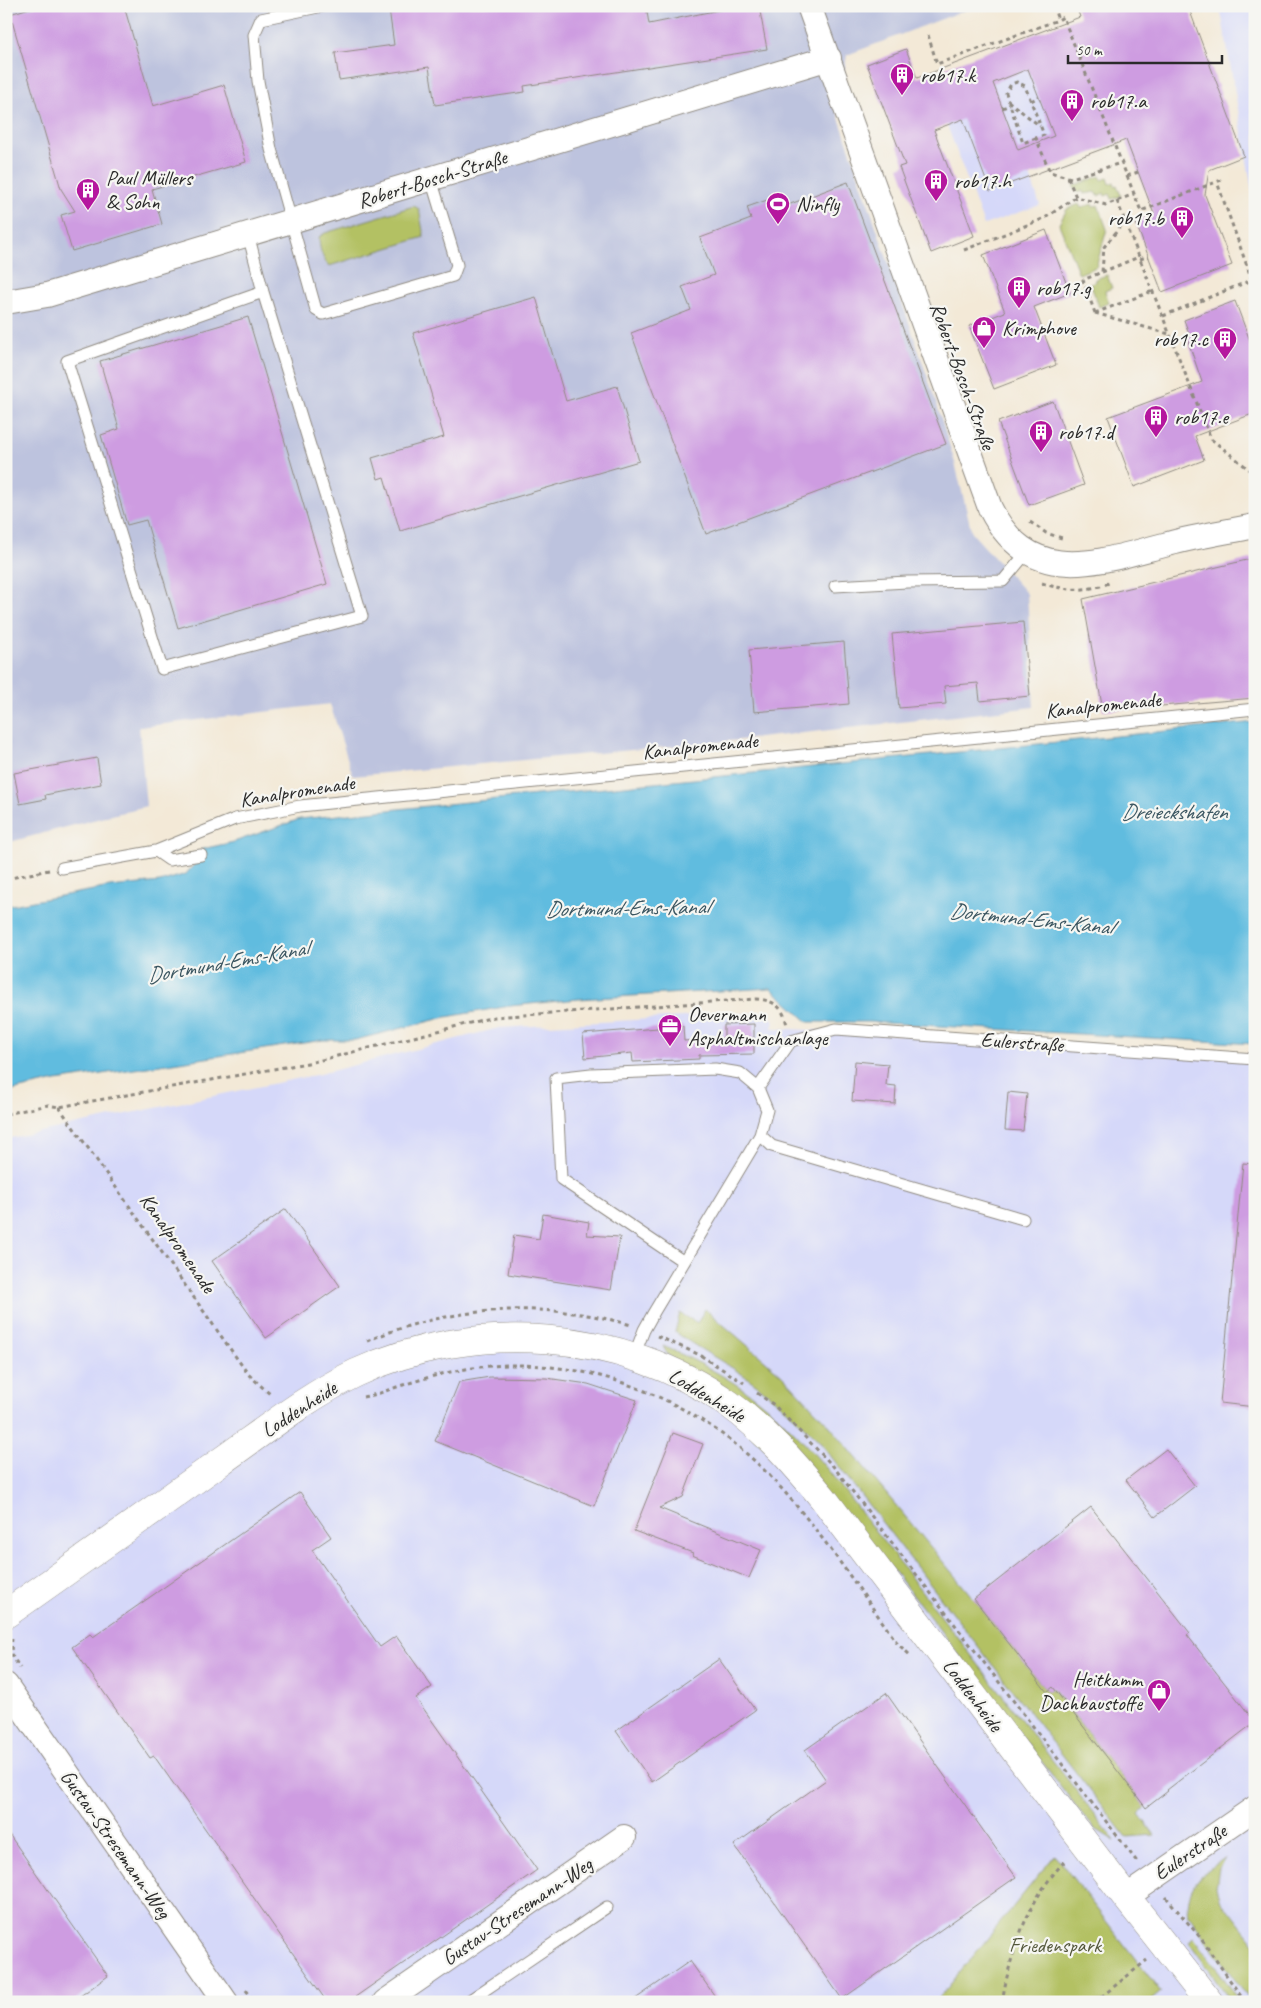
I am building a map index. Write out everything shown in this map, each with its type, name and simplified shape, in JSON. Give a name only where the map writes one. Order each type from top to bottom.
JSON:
[{"type":"street","name":"Robert-Bosch-Straße","points":[[809,6],[990,508],[1007,534],[1028,551],[1042,559],[1084,564],[1189,538],[1255,526]]},
{"type":"street","name":"Robert-Bosch-Straße","points":[[6,302],[36,298],[829,58]]},
{"type":"street","name":"Loddenheide","points":[[6,1614],[283,1418],[355,1374],[378,1364],[419,1350],[453,1343],[488,1339],[540,1338],[584,1344],[634,1356],[680,1376],[712,1394],[757,1426],[778,1445],[823,1498],[1126,1897],[1209,2002]]},
{"type":"street","name":"Gustav-Stresemann-Weg","points":[[6,1686],[226,2002]]},
{"type":"street","name":"Eulerstraße","points":[[1126,1897],[1255,1808]]},
{"type":"street","name":"Gustav-Stresemann-Weg","points":[[386,2001],[624,1838]]},
{"type":"lane","points":[[323,6],[261,19],[254,35],[258,81],[271,148],[316,310],[322,314],[453,276],[457,265],[432,179]]},
{"type":"lane","points":[[248,234],[263,292],[362,616],[162,668],[66,361],[263,292]]},
{"type":"lane","points":[[835,586],[1003,580],[1028,551]]},
{"type":"lane","name":"Kanalpromenade","points":[[62,868],[156,851],[235,819],[300,806],[1255,710]]},
{"type":"lane","name":"Kanalpromenade","points":[[156,851],[169,860],[201,854]]},
{"type":"lane","name":"Eulerstraße","points":[[790,1041],[836,1029],[1255,1059]]},
{"type":"lane","points":[[758,1088],[790,1041]]},
{"type":"lane","points":[[634,1356],[644,1330],[760,1135],[767,1110],[758,1088],[740,1073],[715,1069],[591,1074],[556,1078],[561,1179],[684,1262]]},
{"type":"lane","points":[[760,1135],[772,1146],[1023,1219]]},
{"type":"lane","points":[[467,2002],[607,1907]]},
{"type":"path","points":[[1053,6],[1058,20]]},
{"type":"path","points":[[928,35],[937,64],[1063,17],[1141,211],[1224,180]]},
{"type":"path","points":[[1017,82],[1025,86],[1031,101],[1044,135],[1023,143],[1006,93],[1011,84],[1017,82]]},
{"type":"path","points":[[1031,101],[1039,97]]},
{"type":"path","points":[[1002,108],[1009,103]]},
{"type":"path","points":[[1009,103],[1041,127]]},
{"type":"path","points":[[1036,138],[1050,172],[1071,178],[1121,163]]},
{"type":"path","points":[[1127,176],[1138,172]]},
{"type":"path","points":[[1068,177],[1076,198]]},
{"type":"path","points":[[1163,316],[1253,279],[1217,182]]},
{"type":"path","points":[[964,250],[1045,218],[1076,198],[1106,205],[1134,194]]},
{"type":"path","points":[[1117,200],[1212,439],[1255,474]]},
{"type":"path","points":[[1102,272],[1104,247],[1125,220]]},
{"type":"path","points":[[1095,313],[1083,280],[1149,256]]},
{"type":"path","points":[[1095,313],[1153,291]]},
{"type":"path","points":[[1095,313],[1170,334]]},
{"type":"path","points":[[1026,520],[1046,533],[1066,540]]},
{"type":"path","points":[[6,879],[62,868]]},
{"type":"path","points":[[6,1114],[48,1105],[58,1107],[313,1062],[494,1017],[766,1000],[781,1008],[786,1017],[790,1041]]},
{"type":"path","name":"Kanalpromenade","points":[[58,1107],[248,1374],[271,1395],[279,1390]]},
{"type":"path","points":[[363,1343],[395,1329],[445,1317],[514,1310],[566,1313],[610,1319],[644,1330],[700,1355],[737,1378],[774,1405],[833,1466],[1151,1879],[1200,1937],[1245,2002]]},
{"type":"path","points":[[354,1399],[370,1396],[435,1374],[480,1367],[519,1365],[572,1370],[605,1377],[655,1394],[716,1429],[744,1451],[768,1475],[824,1542],[899,1645],[913,1656],[909,1647]]},
{"type":"path","points":[[1002,2002],[1006,1974],[1019,1933],[1055,1871],[1067,1859]]},
{"type":"path","points":[[1095,2002],[1145,1961]]},
{"type":"shaded area","points":[[6,6],[976,6],[847,55],[837,112],[937,405],[955,463],[972,533],[1027,594],[1034,707],[750,739],[353,776],[330,704],[139,727],[146,806],[6,843]]},
{"type":"shaded area","points":[[1220,6],[1255,6],[1255,207]]},
{"type":"shaded area","name":"rob17.a","points":[[1059,25],[1105,148],[1030,176],[1040,205],[984,225],[944,117]]},
{"type":"shaded area","points":[[752,1013],[769,1015],[774,1021],[772,1028],[1255,1054],[1255,2002],[6,2002],[6,1139],[320,1074],[499,1028]]},
{"type":"green space","points":[[1100,176],[1102,180],[1108,178],[1110,184],[1114,182],[1121,196],[1112,199],[1110,194],[1105,196],[1104,193],[1098,196],[1096,192],[1084,194],[1083,191],[1078,193],[1073,186]]},
{"type":"green space","points":[[1079,204],[1081,208],[1092,204],[1093,207],[1098,205],[1107,229],[1096,267],[1079,274],[1059,224],[1067,209]]},
{"type":"green space","points":[[414,206],[419,209],[424,237],[329,266],[324,260],[320,249],[319,237],[325,233]]},
{"type":"green space","points":[[1107,275],[1112,288],[1105,291],[1109,303],[1099,307],[1090,283]]},
{"type":"green space","points":[[705,1309],[782,1375],[829,1425],[974,1599],[1047,1692],[1052,1688],[1058,1695],[1146,1808],[1139,1814],[1155,1835],[1126,1837],[819,1441],[757,1385],[675,1332],[680,1313],[697,1323]]},
{"type":"green space","points":[[663,1346],[705,1366],[745,1390],[777,1416],[807,1446],[828,1470],[1115,1841],[1094,1828],[1083,1815],[895,1572],[667,1354]]},
{"type":"green space","name":"Friedenspark","points":[[1055,1855],[1161,1992],[1149,2002],[936,2002]]},
{"type":"green space","points":[[1225,1857],[1219,1868],[1216,1887],[1219,1898],[1255,1944],[1255,2002],[1251,2002],[1189,1916],[1189,1896],[1192,1888],[1209,1869]]},
{"type":"green space","points":[[1193,1937],[1241,2002],[1232,2002],[1189,1942]]},
{"type":"water","points":[[1255,722],[1255,1044],[869,1022],[808,1022],[771,988],[578,999],[510,1006],[446,1017],[355,1040],[323,1040],[56,1081],[6,1092],[6,906],[110,887],[160,882],[186,874],[200,858],[202,849],[234,842],[300,819]]},
{"type":"building","points":[[36,6],[124,6],[153,106],[224,85],[246,162],[152,189],[162,224],[72,251],[61,215],[75,211],[61,189],[10,14]]},
{"type":"building","points":[[410,6],[646,6],[649,24],[739,6],[759,6],[767,49],[524,86],[525,92],[435,105],[429,67],[339,80],[335,53],[394,45],[389,9]]},
{"type":"building","points":[[1076,6],[1188,6],[1244,156],[1209,170],[1205,195],[1232,265],[1162,292],[1135,221],[1154,214],[1126,140],[990,191],[963,119],[934,130],[974,236],[931,253],[899,167],[905,165],[867,64],[906,49],[917,78],[1080,17]],"holes":[[[1028,69],[1054,136],[1018,150],[993,83]]]},
{"type":"building","points":[[848,182],[946,444],[706,534],[631,333],[691,310],[682,287],[714,275],[700,238],[751,219],[747,207],[776,197],[780,208]]},
{"type":"building","name":"rob17.g","points":[[1046,230],[1070,293],[1034,307],[1056,365],[994,389],[969,326],[1005,312],[983,255]]},
{"type":"building","points":[[536,297],[566,401],[617,386],[639,461],[400,531],[384,477],[378,479],[372,458],[444,437],[413,333]]},
{"type":"building","points":[[1235,301],[1255,354],[1255,413],[1195,436],[1204,460],[1134,487],[1108,417],[1202,382],[1187,338],[1190,336],[1184,320]]},
{"type":"building","points":[[248,317],[327,584],[178,628],[146,520],[127,525],[101,435],[119,429],[100,361]]},
{"type":"building","name":"rob17.d","points":[[1053,401],[1084,485],[1029,505],[998,422]]},
{"type":"building","points":[[1255,558],[1255,698],[1103,711],[1083,599]]},
{"type":"building","points":[[1023,622],[1030,696],[980,701],[978,683],[944,686],[946,704],[899,708],[892,634]]},
{"type":"building","points":[[844,642],[849,704],[754,712],[749,650]]},
{"type":"building","points":[[97,758],[101,784],[45,795],[46,799],[20,804],[14,773]]},
{"type":"building","points":[[754,1024],[754,1054],[699,1055],[699,1059],[633,1062],[632,1053],[585,1058],[583,1034],[683,1026],[684,1041],[724,1038],[724,1025]]},
{"type":"building","points":[[855,1061],[888,1064],[886,1085],[896,1086],[895,1104],[852,1101]]},
{"type":"building","points":[[1008,1092],[1027,1094],[1023,1131],[1005,1130]]},
{"type":"building","points":[[1243,1163],[1255,1164],[1255,1407],[1220,1403]]},
{"type":"building","points":[[286,1209],[340,1286],[266,1338],[212,1261]]},
{"type":"building","points":[[543,1214],[589,1222],[587,1235],[620,1237],[611,1290],[508,1274],[514,1235],[539,1239]]},
{"type":"building","points":[[490,1377],[546,1378],[588,1384],[637,1400],[594,1506],[435,1441],[459,1382]]},
{"type":"building","points":[[673,1433],[703,1444],[683,1497],[659,1508],[761,1550],[749,1578],[692,1555],[693,1553],[634,1531]]},
{"type":"building","points":[[1166,1449],[1195,1486],[1155,1517],[1126,1480]]},
{"type":"building","points":[[300,1492],[331,1537],[312,1550],[380,1647],[396,1636],[432,1687],[416,1698],[537,1870],[348,2002],[327,2002],[154,1756],[150,1758],[72,1647],[90,1634],[93,1637]]},
{"type":"building","points":[[1091,1507],[1190,1633],[1187,1635],[1255,1722],[1146,1808],[1053,1687],[1047,1692],[974,1599]]},
{"type":"building","points":[[719,1659],[755,1710],[652,1782],[616,1731]]},
{"type":"building","points":[[886,1693],[1016,1877],[842,1999],[734,1845],[826,1780],[805,1750]]},
{"type":"building","points":[[6,1830],[108,1976],[72,2002],[6,2002]]},
{"type":"building","points":[[690,1961],[719,2002],[631,2002]]},
{"type":"place","name":"rob17.k","points":[[902,96]]},
{"type":"place","name":"rob17.a","points":[[1072,122]]},
{"type":"place","name":"rob17.h","points":[[936,202]]},
{"type":"place","name":"Paul Müllers & Sohn","points":[[88,211]]},
{"type":"place","name":"Ninfly","points":[[778,225]]},
{"type":"place","name":"rob17.b","points":[[1182,239]]},
{"type":"place","name":"rob17.g","points":[[1019,309]]},
{"type":"place","name":"Krimphove","points":[[984,349]]},
{"type":"place","name":"rob17.c","points":[[1225,360]]},
{"type":"place","name":"rob17.e","points":[[1156,438]]},
{"type":"place","name":"rob17.d","points":[[1041,453]]},
{"type":"place","name":"Oevermann Asphaltmischanlage","points":[[670,1047]]},
{"type":"place","name":"Heitkamm Dachbaustoffe","points":[[1159,1712]]},
{"type":"water label","name":"Dreieckshafen","points":[[1174,811]]},
{"type":"water label","name":"Dortmund-Ems-Kanal","points":[[627,907]]},
{"type":"water label","name":"Dortmund-Ems-Kanal","points":[[1031,918]]},
{"type":"water label","name":"Dortmund-Ems-Kanal","points":[[227,961]]}]
